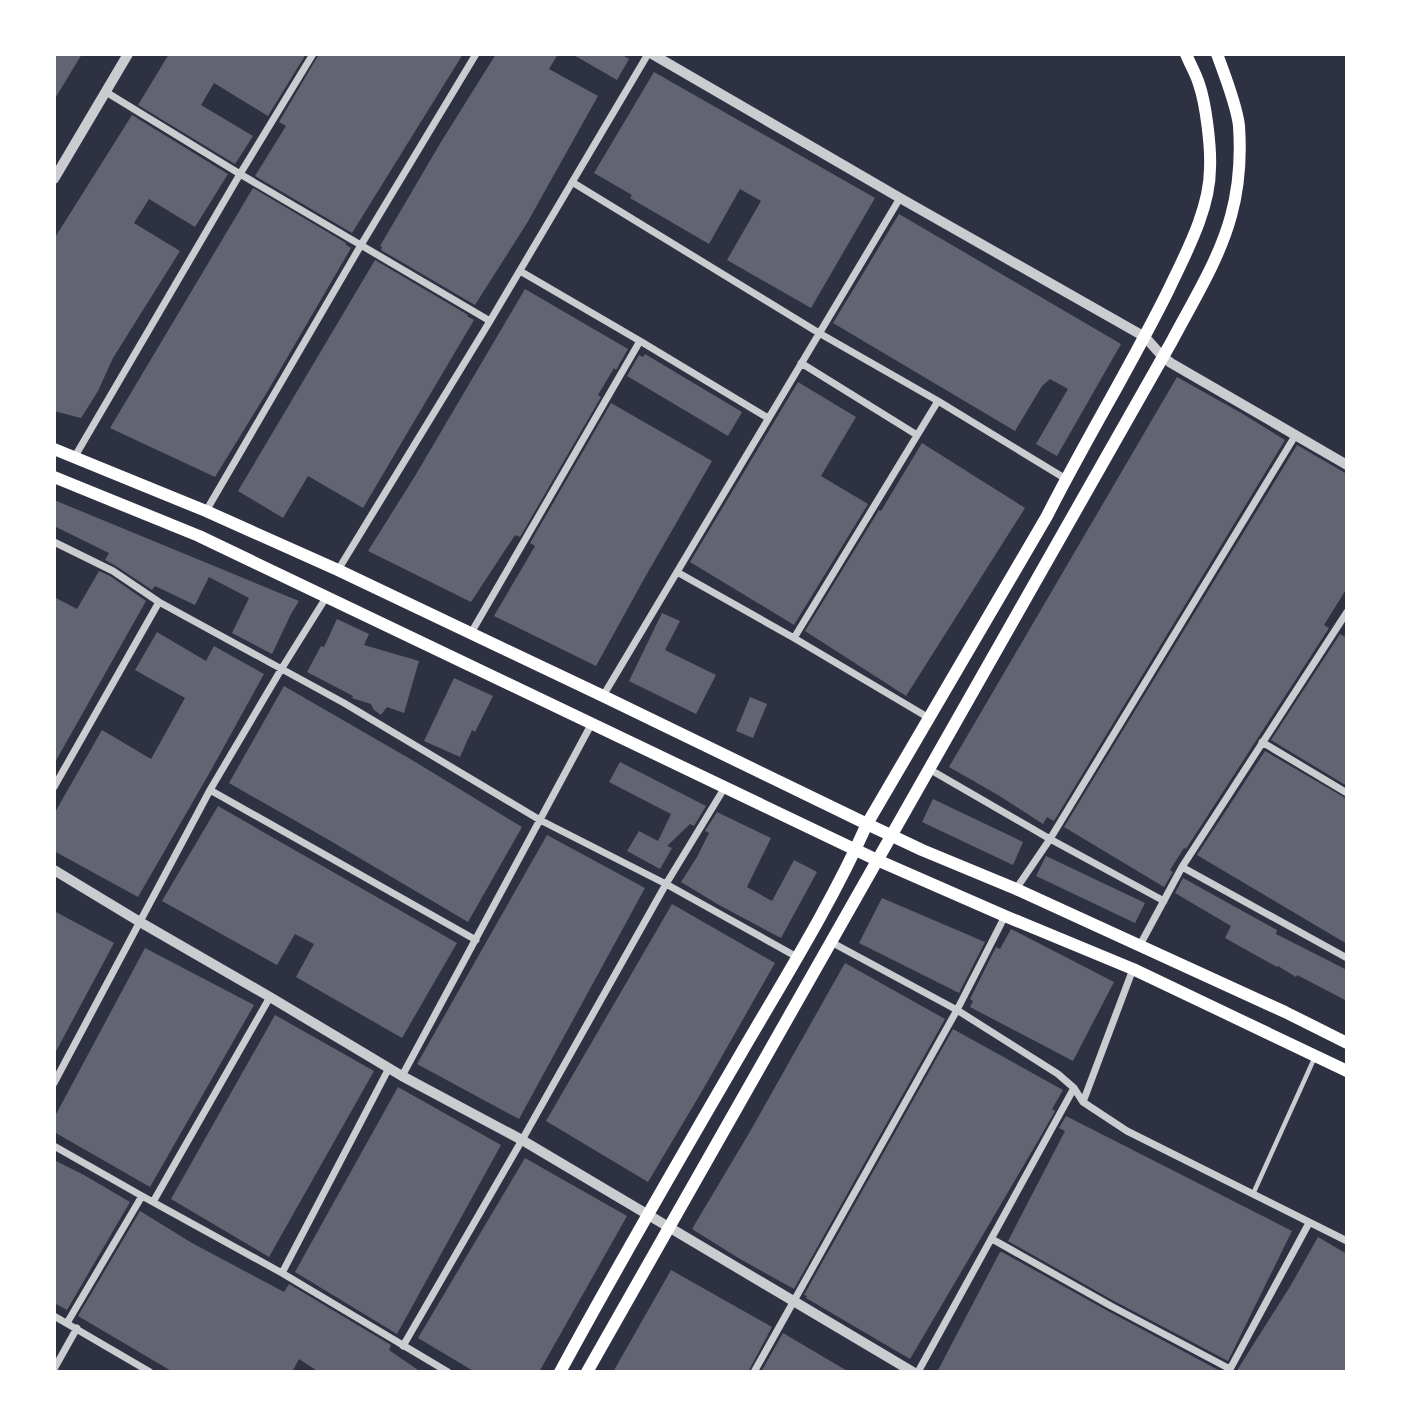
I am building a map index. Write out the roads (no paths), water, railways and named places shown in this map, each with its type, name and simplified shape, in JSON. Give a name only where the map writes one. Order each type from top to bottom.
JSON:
[{"type":"main road","points":[[560,1372],[647,1214],[797,957],[856,850],[867,824],[1047,516],[1145,337],[1191,241],[1206,200],[1210,169],[1207,125],[1199,84],[1186,54]]},
{"type":"main road","points":[[587,1372],[1163,357],[1215,258],[1231,216],[1239,173],[1239,123],[1217,54]]},
{"type":"main road","points":[[54,449],[206,511],[338,570],[867,824],[1016,888],[1347,1043]]},
{"type":"main road","points":[[54,477],[199,536],[877,860],[1133,969],[1347,1071]]},
{"type":"street","points":[[54,180],[128,54]]},
{"type":"street","points":[[75,458],[313,54]]},
{"type":"street","points":[[206,511],[476,54]]},
{"type":"street","points":[[338,570],[650,54],[1145,337],[1163,357],[1179,369],[1347,465]]},
{"type":"street","points":[[106,92],[490,321]]},
{"type":"street","points":[[572,182],[1066,479]]},
{"type":"street","points":[[603,696],[900,198]]},
{"type":"street","points":[[520,271],[768,418]]},
{"type":"street","points":[[471,633],[640,341]]},
{"type":"street","points":[[802,363],[917,435]]},
{"type":"street","points":[[794,638],[938,401]]},
{"type":"street","points":[[1016,888],[1050,839],[1295,436]]},
{"type":"street","points":[[54,542],[113,571],[159,601],[344,703],[540,820],[666,884],[797,957]]},
{"type":"street","points":[[677,572],[930,719]]},
{"type":"street","points":[[54,1083],[210,790],[327,596]]},
{"type":"street","points":[[54,787],[159,601]]},
{"type":"street","points":[[1140,945],[1182,867],[1347,612]]},
{"type":"street","points":[[1338,625],[1347,630]]},
{"type":"street","points":[[402,1076],[592,723]]},
{"type":"street","points":[[1262,742],[1347,793]]},
{"type":"street","points":[[929,769],[1164,901]]},
{"type":"street","points":[[403,1346],[666,884],[726,786]]},
{"type":"street","points":[[210,790],[476,940]]},
{"type":"street","points":[[1182,867],[1347,958]]},
{"type":"street","points":[[54,870],[402,1076],[522,1140],[915,1372],[992,1239],[1074,1088]]},
{"type":"street","points":[[754,1372],[957,1010],[1005,916]]},
{"type":"street","points":[[831,942],[957,1010],[1058,1074],[1074,1088],[1083,1102],[1127,1130],[1347,1241]]},
{"type":"street","points":[[1083,1102],[1133,969]]},
{"type":"street","points":[[153,1202],[270,997]]},
{"type":"street","points":[[282,1273],[389,1068]]},
{"type":"street","points":[[54,1146],[282,1273],[448,1372]]},
{"type":"street","points":[[67,1323],[142,1196]]},
{"type":"street","points":[[992,1239],[1229,1370],[1309,1223]]},
{"type":"street","points":[[54,1315],[150,1372]]},
{"type":"street","points":[[54,1368],[77,1328]]},
{"type":"lane","points":[[1253,1194],[1316,1055]]}]
